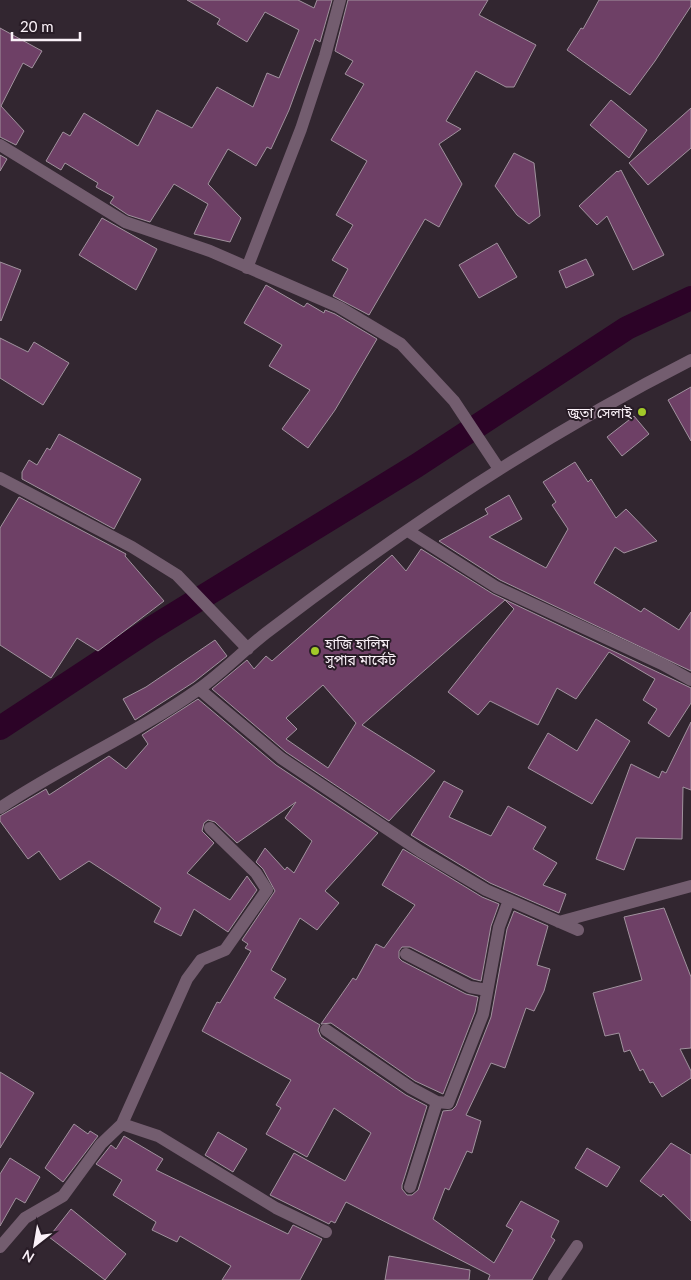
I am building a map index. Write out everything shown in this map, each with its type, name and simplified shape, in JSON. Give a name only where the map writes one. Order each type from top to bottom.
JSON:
[{"type":"street","points":[[247,268],[301,129],[325,56],[340,0]]},
{"type":"street","points":[[0,145],[125,222],[210,251],[339,308],[401,344],[454,401],[499,469]]},
{"type":"street","points":[[0,808],[40,781],[110,743],[199,689],[248,649],[408,531],[499,469],[635,388],[691,360]]},
{"type":"street","points":[[0,478],[132,547],[177,575],[248,649]]},
{"type":"street","points":[[408,531],[496,587],[646,656],[691,680]]},
{"type":"street","points":[[199,689],[281,758],[420,851],[486,890],[578,930]]},
{"type":"street","points":[[0,1247],[25,1218],[63,1196],[101,1144],[122,1124],[187,979],[201,960],[225,950],[267,890],[256,873],[210,828]]},
{"type":"street","points":[[559,922],[691,886]]},
{"type":"street","points":[[326,1030],[411,1088],[437,1102],[448,1103],[483,1014],[499,927],[509,900]]},
{"type":"street","points":[[406,954],[454,980],[470,987],[487,990]]},
{"type":"street","points":[[410,1187],[437,1102]]},
{"type":"street","points":[[122,1124],[158,1136],[276,1208],[326,1232]]},
{"type":"street","points":[[554,1280],[576,1246]]},
{"type":"building","points":[[187,0],[298,0],[314,8],[317,0],[332,0],[320,42],[315,39],[289,110],[271,149],[267,147],[256,166],[228,149],[208,184],[241,218],[230,242],[194,234],[208,204],[174,184],[150,222],[128,215],[110,203],[114,197],[96,187],[98,183],[65,163],[61,170],[46,161],[63,132],[70,136],[84,113],[138,146],[157,110],[192,128],[217,87],[253,107],[267,73],[279,78],[299,30],[265,12],[247,42],[217,24],[220,19]]},
{"type":"building","points":[[348,0],[488,0],[479,15],[536,45],[514,87],[506,87],[476,71],[446,121],[461,129],[439,144],[462,184],[439,227],[425,219],[369,315],[333,296],[348,269],[332,260],[353,225],[336,215],[367,161],[331,140],[364,84],[345,74],[353,61],[335,51]]},
{"type":"building","points":[[599,0],[691,0],[691,6],[630,95],[567,50],[581,28],[583,29]]},
{"type":"building","points":[[0,28],[42,51],[32,68],[23,63],[1,106],[24,131],[16,145],[0,137]]},
{"type":"building","points":[[611,100],[647,130],[629,158],[590,125]]},
{"type":"building","points":[[691,108],[691,148],[648,185],[629,163]]},
{"type":"building","points":[[514,153],[534,163],[540,216],[529,224],[517,215],[495,186]]},
{"type":"building","points":[[0,155],[7,159],[0,171]]},
{"type":"building","points":[[621,170],[664,255],[633,270],[607,216],[597,225],[579,206],[617,171]]},
{"type":"building","points":[[102,218],[157,249],[136,290],[79,255]]},
{"type":"building","points":[[497,243],[517,277],[479,298],[459,265]]},
{"type":"building","points":[[586,259],[594,275],[566,288],[559,271]]},
{"type":"building","points":[[0,262],[21,270],[1,321],[0,320]]},
{"type":"building","points":[[266,285],[304,307],[307,303],[324,313],[325,310],[335,314],[377,339],[335,410],[308,448],[282,429],[310,390],[269,366],[282,345],[244,323]]},
{"type":"building","points":[[0,338],[28,352],[34,342],[69,363],[43,405],[0,378]]},
{"type":"building","points":[[691,387],[691,441],[668,400]]},
{"type":"building","points":[[634,416],[649,434],[622,456],[607,437]]},
{"type":"building","points":[[59,434],[141,479],[114,529],[22,479],[22,472],[29,460],[37,465],[47,448],[50,450]]},
{"type":"building","points":[[575,462],[588,482],[591,479],[616,518],[626,509],[657,541],[624,553],[615,547],[594,583],[641,612],[644,608],[679,630],[691,612],[691,671],[500,580],[439,541],[488,514],[485,509],[509,495],[522,519],[489,537],[546,568],[568,529],[552,505],[556,502],[543,482]]},
{"type":"building","points":[[19,497],[126,554],[125,556],[164,601],[98,651],[77,638],[51,678],[0,645],[0,528]]},
{"type":"building","points":[[421,549],[493,594],[691,688],[691,703],[669,737],[648,723],[657,709],[643,700],[655,679],[609,652],[576,699],[557,688],[538,725],[490,701],[478,715],[448,692],[514,609],[505,600],[362,725],[435,771],[389,821],[286,752],[212,689],[247,660],[254,669],[266,656],[272,661],[392,555],[406,571]],"holes":[[[323,685],[356,723],[328,768],[286,739],[297,729],[286,718]]]},
{"type":"building","points":[[215,640],[227,656],[194,682],[135,720],[123,699],[146,687]]},
{"type":"building","points":[[198,699],[276,765],[378,833],[325,891],[339,903],[317,930],[300,918],[271,970],[286,979],[274,998],[320,1025],[318,1030],[321,1037],[406,1095],[427,1106],[402,1185],[402,1189],[407,1195],[412,1195],[418,1190],[443,1111],[452,1110],[456,1106],[491,1017],[507,929],[514,911],[548,926],[537,965],[550,969],[544,991],[534,1011],[526,1008],[505,1068],[491,1063],[466,1115],[481,1121],[472,1153],[467,1151],[449,1190],[445,1188],[433,1219],[494,1263],[513,1230],[506,1226],[521,1201],[559,1221],[551,1237],[555,1240],[532,1280],[488,1280],[490,1275],[346,1202],[335,1223],[331,1221],[329,1224],[270,1195],[294,1153],[345,1181],[371,1133],[334,1108],[307,1157],[266,1134],[281,1108],[276,1105],[291,1080],[202,1031],[217,1002],[220,1003],[251,951],[245,948],[248,944],[242,940],[275,891],[263,869],[256,862],[265,848],[285,870],[287,867],[294,873],[312,841],[285,818],[296,802],[237,843],[215,822],[208,820],[204,823],[202,831],[214,843],[187,873],[230,900],[247,876],[257,890],[228,932],[194,909],[181,936],[154,922],[161,908],[89,861],[60,880],[39,851],[28,859],[0,821],[0,816],[46,789],[49,795],[109,756],[126,769],[148,744],[142,735]]},
{"type":"building","points":[[596,719],[630,741],[592,804],[528,768],[548,733],[577,751]]},
{"type":"building","points":[[691,722],[691,790],[683,787],[682,839],[636,838],[624,870],[596,859],[631,764],[659,778],[662,771],[666,773]]},
{"type":"building","points":[[444,781],[463,791],[449,817],[491,836],[508,806],[546,827],[533,849],[557,863],[543,885],[566,894],[559,913],[490,883],[411,835]]},
{"type":"building","points":[[403,849],[482,897],[499,904],[491,926],[481,981],[473,979],[410,947],[402,947],[399,951],[399,958],[402,961],[466,994],[478,997],[475,1012],[443,1094],[415,1081],[331,1023],[321,1024],[353,978],[356,980],[376,944],[384,948],[415,905],[382,885]]},
{"type":"building","points":[[664,908],[691,977],[691,1048],[680,1049],[691,1071],[691,1078],[662,1097],[653,1082],[650,1083],[643,1069],[640,1071],[630,1050],[624,1052],[619,1033],[605,1036],[593,993],[642,980],[624,917]]},
{"type":"building","points":[[0,1072],[34,1093],[0,1148]]},
{"type":"building","points":[[74,1124],[88,1134],[90,1131],[98,1136],[63,1182],[45,1168]]},
{"type":"building","points":[[218,1132],[247,1149],[233,1172],[205,1155]]},
{"type":"building","points":[[124,1136],[163,1159],[156,1170],[288,1234],[293,1225],[322,1239],[300,1280],[222,1280],[231,1266],[180,1236],[177,1242],[152,1230],[156,1222],[113,1195],[122,1180],[96,1164],[111,1145],[116,1149]]},
{"type":"building","points":[[671,1143],[691,1155],[691,1221],[663,1194],[661,1197],[640,1181]]},
{"type":"building","points":[[587,1148],[620,1167],[607,1187],[575,1168]]},
{"type":"building","points":[[10,1158],[40,1177],[25,1203],[16,1198],[0,1226],[0,1174]]},
{"type":"building","points":[[71,1209],[126,1254],[105,1280],[49,1237]]},
{"type":"building","points":[[389,1256],[470,1270],[469,1280],[385,1280]]},
{"type":"waterway","points":[[0,728],[152,628],[416,466],[627,328],[691,298]]},
{"type":"place","name":"জুতা সেলাই","points":[[642,412]]},
{"type":"place","name":"হাজি হালিম সুপার মার্কেট","points":[[315,651]]}]
